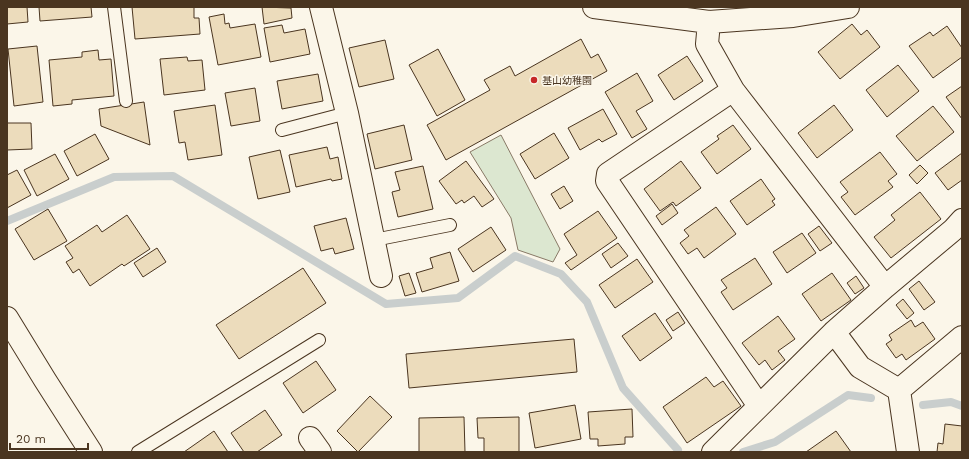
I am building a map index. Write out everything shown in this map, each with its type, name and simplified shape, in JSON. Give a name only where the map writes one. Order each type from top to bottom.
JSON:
[{"type":"street","points":[[321,7],[347,113],[381,276]]},
{"type":"street","points":[[594,7],[709,22],[792,16],[848,7]]},
{"type":"street","points":[[709,22],[707,44],[733,90],[885,287]]},
{"type":"street","points":[[733,90],[608,174],[607,181],[759,406]]},
{"type":"street","points":[[713,452],[834,332],[953,230],[962,220]]},
{"type":"street","points":[[7,318],[91,452]]},
{"type":"street","points":[[834,332],[860,367],[899,390]]},
{"type":"street","points":[[899,390],[962,337]]},
{"type":"street","points":[[899,390],[908,452]]},
{"type":"lane","points":[[114,7],[126,101]]},
{"type":"lane","points":[[282,130],[347,113]]},
{"type":"lane","points":[[374,240],[450,225]]},
{"type":"lane","points":[[138,452],[319,340]]},
{"type":"green space","points":[[501,135],[560,249],[553,262],[518,250],[511,218],[470,152]]},
{"type":"building","points":[[7,7],[27,7],[28,22],[7,24]]},
{"type":"building","points":[[39,7],[91,7],[92,17],[40,21]]},
{"type":"building","points":[[132,7],[194,7],[194,18],[199,18],[200,34],[135,39]]},
{"type":"building","points":[[262,7],[291,8],[292,18],[264,24]]},
{"type":"building","points":[[224,14],[225,24],[229,23],[230,28],[255,24],[261,57],[218,65],[209,17]]},
{"type":"building","points":[[852,24],[861,35],[867,30],[880,47],[840,79],[818,52]]},
{"type":"building","points":[[282,25],[284,33],[305,29],[310,54],[270,62],[264,28]]},
{"type":"building","points":[[947,26],[962,48],[962,57],[933,78],[909,46],[930,32],[933,36]]},
{"type":"building","points":[[581,39],[591,58],[598,54],[607,71],[446,160],[427,125],[490,90],[484,80],[510,66],[515,76]]},
{"type":"building","points":[[385,40],[394,79],[359,87],[349,48]]},
{"type":"building","points":[[37,46],[43,102],[14,106],[8,49]]},
{"type":"building","points":[[438,49],[465,100],[437,116],[409,65]]},
{"type":"building","points":[[98,50],[99,60],[111,59],[114,96],[72,100],[72,104],[53,106],[49,60],[82,57],[82,52]]},
{"type":"building","points":[[687,56],[703,81],[674,100],[658,75]]},
{"type":"building","points":[[187,57],[188,61],[202,60],[205,90],[164,95],[160,59]]},
{"type":"building","points":[[898,65],[919,91],[887,117],[866,90]]},
{"type":"building","points":[[637,73],[653,101],[636,111],[647,129],[632,138],[605,92]]},
{"type":"building","points":[[318,74],[323,101],[282,109],[277,81]]},
{"type":"building","points":[[962,86],[962,119],[946,97]]},
{"type":"building","points":[[255,88],[260,121],[231,126],[225,93]]},
{"type":"building","points":[[144,102],[150,145],[101,126],[99,109]]},
{"type":"building","points":[[215,105],[222,155],[188,160],[185,142],[179,143],[174,111]]},
{"type":"building","points":[[834,105],[853,130],[817,158],[798,133]]},
{"type":"building","points":[[933,106],[954,132],[917,161],[896,136]]},
{"type":"building","points":[[603,109],[617,134],[602,142],[599,139],[580,150],[568,128]]},
{"type":"building","points":[[7,123],[31,123],[32,149],[7,150]]},
{"type":"building","points":[[404,125],[412,160],[375,169],[367,134]]},
{"type":"building","points":[[733,125],[751,149],[717,174],[701,152],[719,139],[717,136]]},
{"type":"building","points":[[554,133],[569,158],[535,179],[520,154]]},
{"type":"building","points":[[95,134],[109,159],[77,176],[64,151]]},
{"type":"building","points":[[327,147],[330,159],[338,157],[342,179],[332,181],[331,179],[296,187],[289,155]]},
{"type":"building","points":[[280,150],[290,192],[258,199],[249,157]]},
{"type":"building","points":[[880,152],[897,174],[888,181],[893,187],[855,215],[841,197],[848,192],[840,182]]},
{"type":"building","points":[[962,153],[962,180],[948,190],[935,173]]},
{"type":"building","points":[[55,154],[69,179],[37,196],[24,170]]},
{"type":"building","points":[[466,161],[494,199],[482,207],[474,196],[464,203],[462,200],[456,204],[439,181]]},
{"type":"building","points":[[681,161],[701,188],[676,206],[673,202],[660,211],[644,189]]},
{"type":"building","points":[[920,165],[928,173],[917,184],[909,175]]},
{"type":"building","points":[[423,166],[433,209],[398,217],[392,192],[400,190],[395,172]]},
{"type":"building","points":[[17,170],[31,195],[7,208],[7,175]]},
{"type":"building","points":[[761,179],[775,199],[772,201],[775,205],[747,225],[730,201]]},
{"type":"building","points":[[564,186],[573,201],[560,209],[551,194]]},
{"type":"building","points":[[920,192],[941,219],[891,258],[874,237],[895,220],[891,215]]},
{"type":"building","points":[[672,204],[678,213],[662,225],[656,216]]},
{"type":"building","points":[[716,207],[736,234],[704,258],[697,248],[688,254],[680,243],[689,236],[684,230]]},
{"type":"building","points":[[48,209],[67,241],[34,260],[15,229]]},
{"type":"building","points":[[598,211],[617,238],[571,270],[565,263],[577,255],[564,234]]},
{"type":"building","points":[[127,215],[150,249],[124,266],[122,264],[90,286],[79,269],[73,273],[66,262],[73,258],[65,246],[97,225],[102,232]]},
{"type":"building","points":[[346,218],[354,249],[335,254],[333,248],[321,251],[314,226]]},
{"type":"building","points":[[819,226],[832,243],[820,251],[808,234]]},
{"type":"building","points":[[491,227],[506,250],[473,272],[458,249]]},
{"type":"building","points":[[802,233],[816,253],[787,273],[773,252]]},
{"type":"building","points":[[618,243],[628,256],[611,268],[602,254]]},
{"type":"building","points":[[157,248],[166,262],[143,277],[134,263]]},
{"type":"building","points":[[450,252],[459,281],[422,292],[416,273],[433,268],[430,258]]},
{"type":"building","points":[[755,258],[772,284],[733,310],[721,292],[727,288],[721,280]]},
{"type":"building","points":[[637,259],[653,282],[615,308],[599,285]]},
{"type":"building","points":[[303,268],[326,303],[239,359],[216,325]]},
{"type":"building","points":[[409,273],[416,293],[405,296],[399,276]]},
{"type":"building","points":[[832,273],[851,300],[821,321],[802,294]]},
{"type":"building","points":[[856,276],[864,288],[855,294],[847,283]]},
{"type":"building","points":[[919,281],[935,302],[924,310],[909,289]]},
{"type":"building","points":[[903,299],[914,313],[907,319],[896,305]]},
{"type":"building","points":[[678,312],[685,323],[673,331],[666,320]]},
{"type":"building","points":[[655,313],[672,338],[640,361],[622,336]]},
{"type":"building","points":[[778,316],[795,339],[778,351],[785,360],[772,370],[765,360],[759,365],[742,343]]},
{"type":"building","points":[[911,320],[915,327],[923,322],[935,339],[906,360],[902,354],[896,358],[886,344],[892,340],[889,335]]},
{"type":"building","points":[[574,339],[577,372],[409,388],[406,354]]},
{"type":"building","points":[[316,361],[336,390],[303,413],[283,383]]},
{"type":"building","points":[[706,377],[714,387],[723,381],[741,406],[687,443],[663,407]]},
{"type":"building","points":[[370,396],[392,417],[358,452],[337,431]]},
{"type":"building","points":[[575,405],[581,439],[535,448],[529,413]]},
{"type":"building","points":[[632,409],[633,437],[625,437],[625,444],[598,446],[598,439],[590,439],[588,412]]},
{"type":"building","points":[[265,410],[282,435],[257,452],[244,452],[231,433]]},
{"type":"building","points":[[464,417],[465,452],[419,452],[419,418]]},
{"type":"building","points":[[519,417],[519,452],[484,452],[484,438],[478,438],[477,418]]},
{"type":"building","points":[[945,424],[962,426],[962,452],[937,452],[938,443],[943,444]]},
{"type":"building","points":[[214,431],[228,452],[184,452]]},
{"type":"building","points":[[836,431],[851,452],[806,452]]},
{"type":"waterway","points":[[7,221],[114,177],[173,176],[386,304],[458,298],[515,256],[561,274],[587,302],[623,388],[678,450]]},
{"type":"waterway","points":[[743,452],[775,442],[848,395],[871,398]]},
{"type":"waterway","points":[[923,405],[951,402],[962,406]]},
{"type":"place","name":"基山幼稚園","points":[[534,80]]}]
